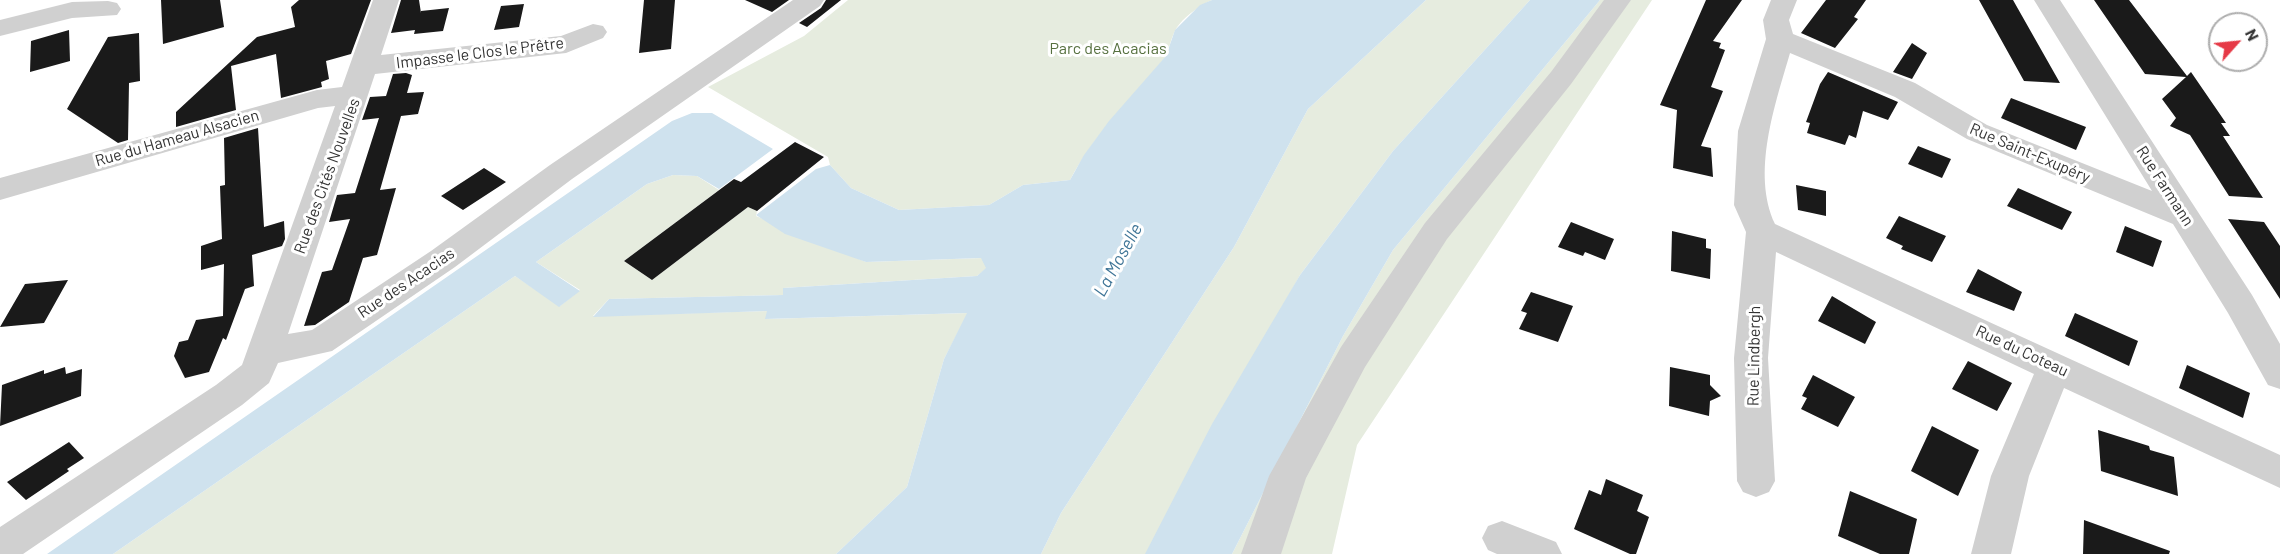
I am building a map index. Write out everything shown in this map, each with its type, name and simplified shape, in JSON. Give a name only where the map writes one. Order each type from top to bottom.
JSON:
[{"type":"street","name":"Rue des Cités Nouvelles","points":[[266,351],[386,0]]},
{"type":"street","name":"Rue des Acacias","points":[[266,351],[320,342],[443,259],[552,178],[811,0]]},
{"type":"street","points":[[1261,554],[1288,476],[1353,357],[1436,231],[1561,78],[1618,0]]},
{"type":"street","points":[[1762,232],[1750,205],[1754,131],[1780,39],[1776,20],[1784,0]]},
{"type":"street","name":"Rue Farmann","points":[[2048,0],[2240,304],[2280,375]]},
{"type":"street","points":[[0,28],[72,10],[108,9]]},
{"type":"street","name":"Impasse le Clos le Prêtre","points":[[365,66],[566,44],[593,32]]},
{"type":"street","name":"Rue Saint-Exupéry","points":[[1780,39],[1905,90],[1977,132],[2184,216]]},
{"type":"street","name":"Rue du Hameau Alsacien","points":[[0,189],[317,99],[355,95]]},
{"type":"street","name":"Rue du Coteau","points":[[1762,232],[2280,472]]},
{"type":"street","name":"Rue Lindbergh","points":[[1756,481],[1751,358],[1755,289],[1762,232]]},
{"type":"street","points":[[0,548],[229,395],[257,373],[266,351]]},
{"type":"street","points":[[1991,554],[2010,476],[2055,366]]},
{"type":"street","points":[[1502,538],[1542,554]]},
{"type":"green space","name":"Parc des Acacias","points":[[848,0],[1212,0],[1196,9],[1177,28],[1164,59],[1102,132],[1070,180],[1023,185],[989,205],[899,210],[851,188],[830,165],[828,157],[708,87],[804,36]]},
{"type":"green space","points":[[1426,0],[1530,0],[1393,151],[1300,275],[1146,554],[1041,554],[1061,513],[1234,247],[1308,109]]},
{"type":"green space","points":[[1600,0],[1652,0],[1357,445],[1332,554],[1232,554],[1343,336],[1393,250]]},
{"type":"green space","points":[[673,175],[697,176],[719,190],[624,261],[652,280],[748,207],[757,211],[756,216],[866,262],[982,258],[987,268],[977,276],[783,288],[784,295],[609,299],[593,316],[768,311],[766,319],[968,313],[944,359],[907,487],[836,554],[113,554],[515,276],[560,306],[580,290],[536,262],[647,184]]},
{"type":"water","name":"La Moselle","points":[[1212,0],[1426,0],[1308,109],[1234,247],[1061,513],[1041,554],[836,554],[907,487],[944,359],[967,313],[765,319],[767,311],[593,317],[609,299],[783,295],[783,288],[977,276],[986,268],[981,258],[866,262],[785,234],[756,215],[816,169],[830,165],[851,188],[899,210],[989,205],[1023,185],[1070,180],[1084,155],[1109,121],[1166,56],[1175,30],[1200,5]]},
{"type":"water","points":[[1530,0],[1600,0],[1393,250],[1343,336],[1232,554],[1145,554],[1212,424],[1300,275],[1393,151]]},
{"type":"water","points":[[692,113],[712,113],[773,149],[719,189],[697,176],[673,175],[647,184],[536,262],[580,291],[559,307],[515,276],[113,554],[47,554],[672,121]]},
{"type":"building","points":[[161,0],[220,0],[224,27],[163,44]]},
{"type":"building","points":[[299,0],[371,0],[351,54],[326,61],[329,79],[321,82],[322,87],[281,98],[276,54],[231,66],[236,110],[176,127],[176,112],[257,37],[295,27],[291,7]]},
{"type":"building","points":[[401,0],[419,0],[421,13],[421,11],[449,8],[443,31],[414,34],[415,30],[391,33]]},
{"type":"building","points":[[644,0],[675,0],[671,49],[639,53]]},
{"type":"building","points":[[745,0],[789,0],[772,12]]},
{"type":"building","points":[[826,0],[841,0],[807,27],[799,23],[821,8]]},
{"type":"building","points":[[1706,0],[1742,0],[1713,41],[1721,43],[1719,48],[1725,50],[1711,87],[1723,91],[1701,146],[1711,148],[1713,177],[1673,168],[1677,110],[1660,105]]},
{"type":"building","points":[[1826,0],[1866,0],[1854,17],[1858,19],[1835,48],[1801,33]]},
{"type":"building","points":[[1979,0],[2013,0],[2060,83],[2024,81]]},
{"type":"building","points":[[2094,0],[2129,0],[2187,76],[2191,72],[2226,123],[2221,123],[2230,136],[2223,136],[2263,198],[2229,196],[2190,135],[2170,126],[2176,118],[2162,99],[2186,77],[2145,74]]},
{"type":"building","points":[[524,4],[519,27],[494,30],[501,6]]},
{"type":"building","points":[[69,30],[70,61],[30,72],[31,41]]},
{"type":"building","points":[[139,33],[140,81],[129,83],[128,140],[118,143],[67,109],[108,37]]},
{"type":"building","points":[[1912,43],[1927,53],[1912,79],[1893,72]]},
{"type":"building","points":[[1828,72],[1898,102],[1888,120],[1863,111],[1856,138],[1849,135],[1845,145],[1807,133],[1810,123],[1806,122],[1820,84]]},
{"type":"building","points":[[393,74],[412,75],[407,93],[424,92],[418,114],[401,116],[380,190],[396,188],[377,255],[363,258],[349,302],[315,325],[304,326],[322,272],[332,270],[350,219],[329,222],[337,195],[355,193],[379,118],[362,120],[370,97],[386,96]]},
{"type":"building","points":[[2011,98],[2086,127],[2076,150],[2001,118]]},
{"type":"building","points":[[258,128],[264,227],[284,221],[285,239],[282,246],[252,255],[254,286],[245,289],[226,340],[223,338],[209,372],[185,378],[174,356],[179,342],[188,340],[196,320],[223,316],[224,264],[201,270],[201,246],[222,239],[220,186],[225,185],[224,138]]},
{"type":"building","points":[[795,142],[824,157],[757,211],[748,207],[652,280],[624,261],[734,179],[741,182]]},
{"type":"building","points":[[1918,146],[1951,159],[1942,178],[1908,164]]},
{"type":"building","points":[[484,168],[506,182],[463,210],[441,196]]},
{"type":"building","points":[[1796,185],[1826,191],[1826,216],[1798,210]]},
{"type":"building","points":[[2018,188],[2072,212],[2062,230],[2007,206]]},
{"type":"building","points":[[1899,216],[1946,236],[1932,262],[1901,249],[1903,246],[1886,238]]},
{"type":"building","points":[[2228,219],[2264,222],[2280,246],[2280,299]]},
{"type":"building","points":[[1571,222],[1614,239],[1605,260],[1585,252],[1583,256],[1558,247]]},
{"type":"building","points":[[2125,226],[2162,241],[2153,267],[2116,252]]},
{"type":"building","points":[[1672,231],[1706,239],[1706,248],[1711,249],[1710,279],[1671,271]]},
{"type":"building","points":[[1978,269],[2022,292],[2014,311],[1966,292]]},
{"type":"building","points":[[68,280],[44,323],[0,327],[25,284]]},
{"type":"building","points":[[1531,292],[1573,306],[1558,342],[1519,329],[1527,313],[1521,311]]},
{"type":"building","points":[[1832,296],[1876,322],[1865,344],[1818,321]]},
{"type":"building","points":[[2075,313],[2138,341],[2129,366],[2065,336]]},
{"type":"building","points":[[1968,361],[2012,383],[1997,411],[1952,389]]},
{"type":"building","points":[[2187,365],[2250,393],[2243,418],[2179,388]]},
{"type":"building","points":[[65,367],[66,374],[82,369],[81,396],[0,426],[2,385],[44,370],[44,374]]},
{"type":"building","points":[[1670,367],[1710,375],[1710,385],[1721,396],[1710,401],[1709,416],[1669,406]]},
{"type":"building","points":[[1813,375],[1855,397],[1838,427],[1801,409],[1807,398],[1802,396]]},
{"type":"building","points":[[1932,426],[1979,450],[1958,496],[1911,471]]},
{"type":"building","points":[[2098,430],[2149,446],[2150,450],[2174,457],[2178,496],[2101,471]]},
{"type":"building","points":[[69,442],[84,458],[26,500],[7,482]]},
{"type":"building","points":[[1606,479],[1643,495],[1637,511],[1649,517],[1636,554],[1630,554],[1574,529],[1589,490],[1601,495]]},
{"type":"building","points":[[1850,491],[1917,519],[1909,554],[1880,554],[1838,536]]},
{"type":"building","points":[[2084,520],[2170,551],[2169,554],[2083,554]]}]
